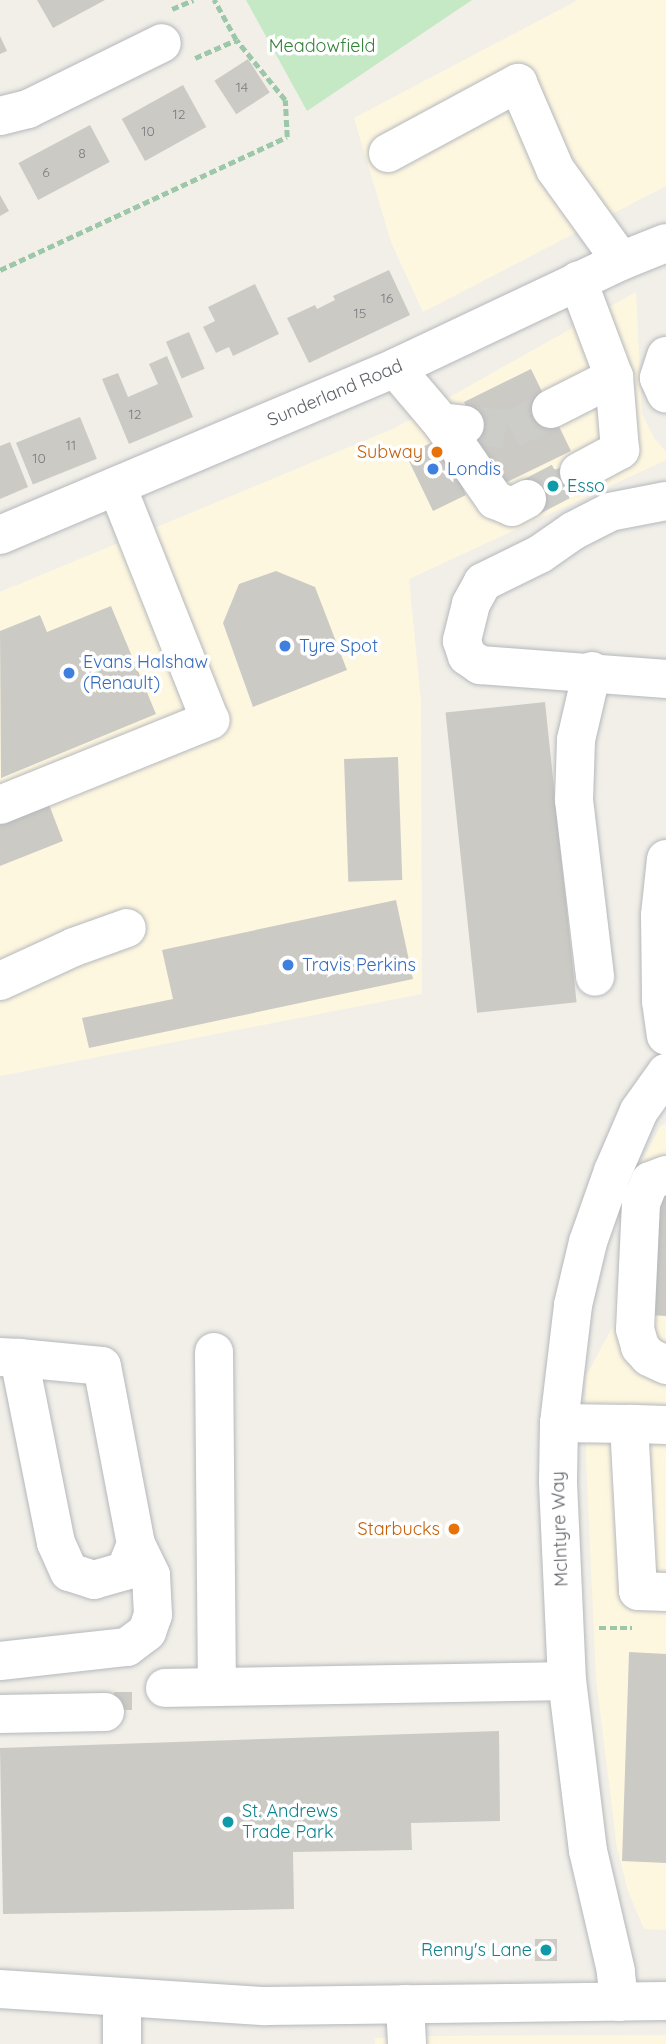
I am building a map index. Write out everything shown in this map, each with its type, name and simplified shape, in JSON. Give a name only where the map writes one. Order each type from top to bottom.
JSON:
[{"type":"street","points":[[0,116],[28,109],[162,43]]},
{"type":"street","points":[[388,153],[518,83],[555,169],[621,261]]},
{"type":"street","name":"Sunderland Road","points":[[0,535],[395,368],[621,261],[666,243]]},
{"type":"street","points":[[578,281],[614,377],[620,450],[579,471]]},
{"type":"street","points":[[666,356],[659,378],[666,394]]},
{"type":"street","points":[[395,368],[454,424],[495,500],[512,507],[527,499]]},
{"type":"street","points":[[551,409],[614,377]]},
{"type":"street","points":[[0,805],[210,720],[117,486]]},
{"type":"street","points":[[666,501],[610,512],[573,531],[540,554],[483,582],[471,604],[462,641],[467,656],[480,665],[592,671],[666,679]]},
{"type":"street","points":[[592,671],[576,740],[574,800],[595,977]]},
{"type":"street","points":[[666,859],[660,915],[661,1001],[666,1036]]},
{"type":"street","points":[[0,981],[74,947],[127,928]]},
{"type":"street","name":"McIntyre Way","points":[[619,2001],[616,1971],[588,1851],[567,1681],[563,1628],[559,1423],[573,1305],[588,1242],[613,1171],[639,1111],[666,1073]]},
{"type":"street","points":[[666,1175],[650,1181],[641,1203],[635,1329],[640,1347],[649,1357],[666,1365]]},
{"type":"street","points":[[214,1352],[217,1687]]},
{"type":"street","points":[[0,1661],[127,1647],[147,1632],[153,1615],[151,1575],[136,1544],[102,1366],[10,1358],[14,1409],[56,1543],[69,1572],[94,1580],[125,1571],[136,1544]]},
{"type":"street","points":[[559,1423],[648,1424],[652,1591]]},
{"type":"street","points":[[165,1688],[567,1681]]},
{"type":"street","points":[[0,1714],[105,1712]]},
{"type":"street","points":[[0,1989],[122,1999],[265,2006],[666,2001]]},
{"type":"street","points":[[122,1999],[122,2044]]},
{"type":"street","points":[[405,2004],[407,2044]]},
{"type":"path","points":[[0,270],[287,137],[285,100],[236,40],[214,0]]},
{"type":"path","points":[[563,1628],[634,1628],[652,1591]]},
{"type":"shaded area","points":[[578,0],[666,0],[666,186],[423,312],[391,242],[354,118]]},
{"type":"shaded area","points":[[636,292],[642,414],[654,438],[666,452],[666,460],[409,579],[421,701],[422,994],[0,1076],[0,592],[395,428]]},
{"type":"shaded area","points":[[666,1123],[666,1930],[644,1929],[628,1891],[617,1848],[596,1679],[586,1458],[586,1376],[613,1326],[625,1211],[643,1159],[660,1127]]},
{"type":"shaded area","points":[[666,2035],[666,2044],[375,2044],[375,2038],[407,2036]]},
{"type":"green space","name":"Meadowfield","points":[[246,0],[472,0],[307,111]]},
{"type":"building","points":[[37,0],[105,0],[53,28]]},
{"type":"building","points":[[0,36],[7,51],[0,54]]},
{"type":"building","points":[[248,59],[270,93],[236,114],[214,81]]},
{"type":"building","points":[[183,85],[206,127],[145,161],[122,119]]},
{"type":"building","points":[[90,125],[110,162],[38,200],[18,163]]},
{"type":"building","points":[[0,195],[9,211],[0,216]]},
{"type":"building","points":[[389,270],[410,315],[309,363],[287,318],[315,305],[317,309],[335,300],[333,296]]},
{"type":"building","points":[[255,284],[279,334],[233,356],[229,347],[216,353],[203,327],[215,321],[208,307]]},
{"type":"building","points":[[189,332],[205,369],[182,379],[166,342]]},
{"type":"building","points":[[167,356],[193,417],[129,444],[102,379],[118,373],[128,397],[158,384],[149,364]]},
{"type":"building","name":"Esso","points":[[531,369],[571,451],[505,483],[497,467],[461,484],[466,495],[433,511],[406,455],[474,422],[464,402]]},
{"type":"building","points":[[80,417],[97,459],[33,485],[16,443]]},
{"type":"building","points":[[10,442],[28,487],[0,499],[0,446]]},
{"type":"building","name":"Esso","points":[[574,461],[585,485],[532,509],[521,486]]},
{"type":"building","name":"Tyre Spot","points":[[276,571],[315,587],[347,670],[253,707],[223,623],[239,584]]},
{"type":"building","name":"Evans Halshaw (Renault)","points":[[111,606],[156,714],[1,778],[0,631],[40,615],[47,632]]},
{"type":"building","points":[[545,702],[577,1002],[477,1013],[446,712]]},
{"type":"building","points":[[398,757],[402,880],[348,882],[344,759]]},
{"type":"building","points":[[48,802],[63,841],[0,866],[0,819]]},
{"type":"building","name":"Travis Perkins","points":[[396,900],[413,979],[89,1048],[82,1018],[173,999],[162,950]]},
{"type":"building","points":[[656,1191],[666,1192],[666,1316],[650,1315]]},
{"type":"building","points":[[629,1652],[666,1654],[666,1863],[622,1861]]},
{"type":"building","points":[[114,1692],[132,1692],[132,1710],[114,1710]]},
{"type":"building","name":"St. Andrews Trade Park","points":[[499,1731],[500,1821],[411,1823],[412,1850],[293,1852],[294,1909],[3,1914],[0,1748]]},
{"type":"building","name":"Renny's Lane","points":[[535,1939],[557,1939],[557,1961],[535,1961]]},
{"type":"tunnel","points":[[467,425],[511,430],[551,409]]},
{"type":"tunnel","points":[[527,499],[579,472]]},
{"type":"place","name":"Subway","points":[[437,452]]},
{"type":"place","name":"Londis","points":[[433,469]]},
{"type":"place","name":"Esso","points":[[553,486]]},
{"type":"place","name":"Tyre Spot","points":[[285,646]]},
{"type":"place","name":"Evans Halshaw (Renault)","points":[[69,673]]},
{"type":"place","name":"Travis Perkins","points":[[288,965]]},
{"type":"place","name":"Starbucks","points":[[454,1529]]},
{"type":"place","name":"St. Andrews Trade Park","points":[[228,1822]]},
{"type":"place","name":"Renny's Lane","points":[[546,1950]]}]
